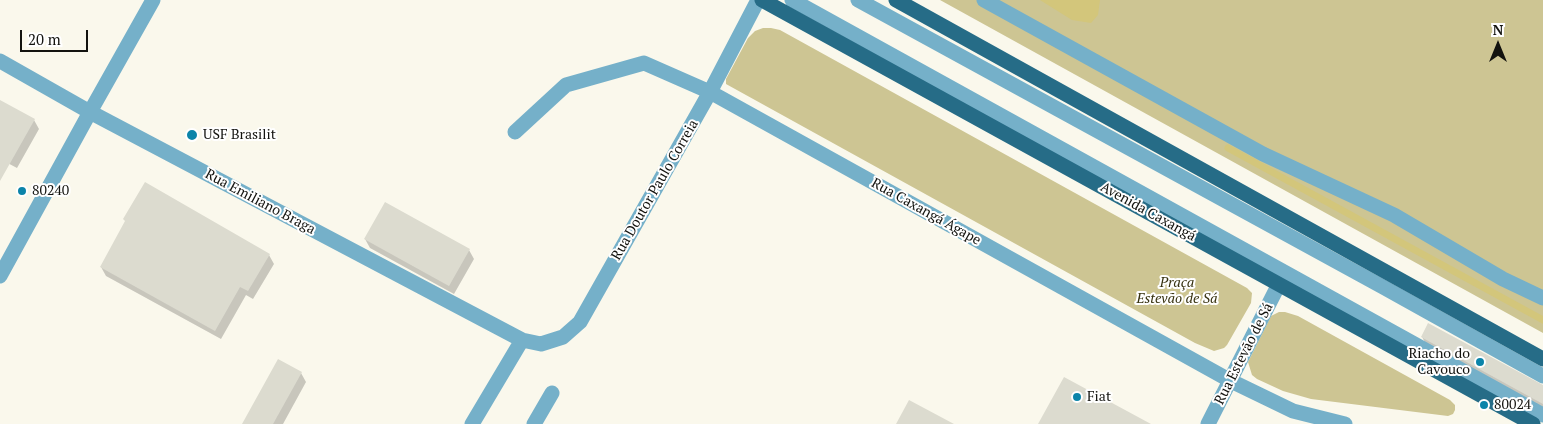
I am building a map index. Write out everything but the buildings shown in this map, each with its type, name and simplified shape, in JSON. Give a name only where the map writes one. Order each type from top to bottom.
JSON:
[{"type":"main road","name":"Avenida Caxangá","points":[[760,0],[1533,424]]},
{"type":"main road","points":[[896,0],[1543,358]]},
{"type":"street","points":[[0,276],[153,0]]},
{"type":"street","name":"Rua Doutor Paulo Correia","points":[[522,340],[541,344],[552,341],[572,331],[580,322],[760,0]]},
{"type":"street","points":[[792,0],[1543,416]]},
{"type":"street","points":[[858,0],[1383,286],[1543,376]]},
{"type":"street","points":[[984,0],[1263,154],[1394,214],[1502,279],[1543,298]]},
{"type":"street","name":"Rua Emiliano Braga","points":[[0,61],[90,112],[522,340]]},
{"type":"street","name":"Rua Caxangá Ágape","points":[[515,132],[566,85],[644,63],[710,92],[1231,381],[1293,411],[1345,424]]},
{"type":"street","name":"Rua Estevão de Sá","points":[[1208,424],[1279,284]]},
{"type":"street","points":[[472,424],[522,340]]},
{"type":"street","points":[[534,424],[552,393]]},
{"type":"green space","points":[[940,0],[1543,0],[1543,333]]},
{"type":"green space","name":"Praça Estevão de Sá","points":[[763,28],[780,30],[1247,288],[1252,293],[1251,303],[1227,345],[1214,351],[1195,343],[726,84],[726,79],[748,38],[755,31]]},
{"type":"green space","points":[[1279,312],[1298,316],[1450,400],[1455,405],[1453,414],[1448,416],[1311,399],[1283,391],[1257,379],[1252,375],[1248,362],[1271,316]]},
{"type":"shaded area","points":[[1040,0],[1100,0],[1098,15],[1091,23],[1072,20]]},
{"type":"waterway","points":[[1228,148],[1543,320]]},
{"type":"place","name":"USF Brasilit","points":[[192,135]]},
{"type":"place","name":"80240","points":[[22,191]]},
{"type":"place","name":"Riacho do Cavouco","points":[[1480,362]]},
{"type":"place","name":"Fiat","points":[[1077,397]]},
{"type":"place","name":"80024","points":[[1484,405]]}]
